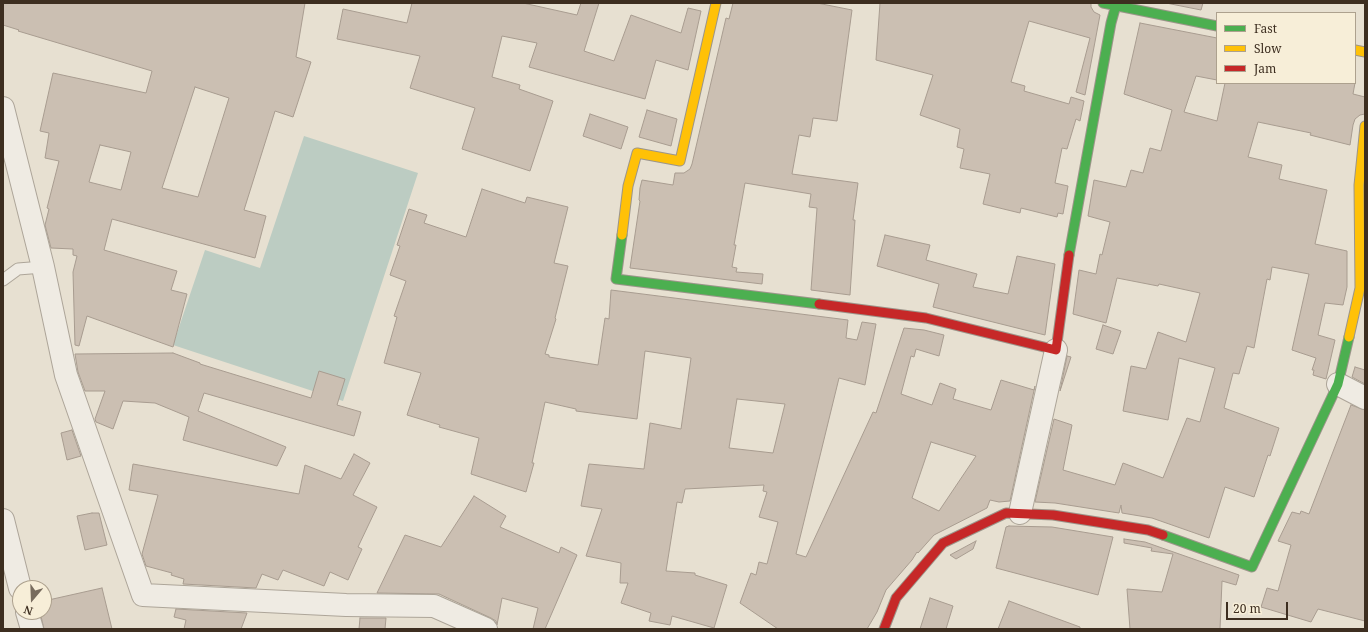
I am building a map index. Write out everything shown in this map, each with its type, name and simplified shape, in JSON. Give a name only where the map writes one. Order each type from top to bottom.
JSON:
[{"type":"street","points":[[716,3],[680,161],[637,153],[628,186],[616,279],[778,298],[926,318],[1056,350]]},
{"type":"street","points":[[1103,3],[1130,6],[1216,26]]},
{"type":"street","points":[[1020,513],[1056,350],[1071,237],[1108,39],[1130,6]]},
{"type":"street","points":[[3,108],[43,267],[66,375],[143,595],[346,605],[434,606],[486,629]]},
{"type":"street","points":[[884,629],[896,598],[943,543],[1006,513],[1053,516],[1148,530],[1252,567],[1338,384],[1360,288],[1359,186],[1365,126]]},
{"type":"street","points":[[1338,384],[1365,398]]},
{"type":"street","points":[[3,520],[18,580]]},
{"type":"lane","points":[[3,280],[18,268],[43,267]]},
{"type":"shaded area","points":[[304,136],[418,173],[343,401],[173,345],[205,250],[260,268]]},
{"type":"building","points":[[3,3],[305,3],[296,57],[311,62],[293,117],[275,111],[244,210],[266,216],[255,258],[112,219],[104,250],[177,271],[171,290],[187,294],[173,347],[87,316],[79,346],[75,345],[73,272],[77,256],[73,255],[73,249],[51,248],[45,225],[49,209],[47,208],[59,161],[45,158],[49,133],[40,131],[53,73],[146,93],[152,71],[18,31],[19,30],[3,25]],"holes":[[[195,87],[229,98],[198,197],[162,188]],[[100,145],[131,152],[121,190],[89,182]]]},
{"type":"building","points":[[412,3],[523,3],[577,15],[581,3],[599,3],[584,51],[614,61],[631,15],[681,33],[688,8],[701,11],[688,70],[656,60],[645,99],[529,67],[537,43],[502,36],[492,77],[520,85],[519,89],[553,101],[530,171],[462,149],[475,108],[410,88],[420,56],[337,39],[343,9],[407,23]]},
{"type":"building","points":[[733,3],[817,3],[852,10],[837,121],[813,118],[810,137],[799,135],[792,174],[858,183],[853,220],[855,220],[850,295],[811,290],[817,208],[809,207],[811,194],[745,183],[734,245],[736,245],[732,267],[737,268],[736,272],[763,274],[762,284],[630,268],[642,180],[673,185],[675,173],[684,173],[690,169],[726,18],[729,19]]},
{"type":"building","points":[[880,3],[1091,3],[1091,7],[1094,12],[1100,15],[1085,95],[1076,92],[1090,38],[1029,21],[1011,82],[1025,86],[1024,91],[1069,104],[1071,97],[1084,101],[1080,121],[1076,119],[1067,149],[1062,148],[1055,183],[1068,186],[1063,214],[1058,213],[1057,217],[1021,208],[1020,213],[983,204],[990,174],[960,168],[964,149],[957,147],[960,129],[920,115],[933,75],[876,60]]},
{"type":"building","points":[[1166,3],[1203,3],[1201,10]]},
{"type":"building","points":[[1140,23],[1216,38],[1216,80],[1196,76],[1184,112],[1217,121],[1225,84],[1355,84],[1353,94],[1365,97],[1365,114],[1360,115],[1355,119],[1350,145],[1310,135],[1311,133],[1258,122],[1248,157],[1282,165],[1279,179],[1327,190],[1315,244],[1347,251],[1347,287],[1343,305],[1325,303],[1318,335],[1335,340],[1326,379],[1313,375],[1314,370],[1312,370],[1316,358],[1292,350],[1309,274],[1272,267],[1270,280],[1267,279],[1254,348],[1247,346],[1239,374],[1233,373],[1224,408],[1279,428],[1254,497],[1225,487],[1209,538],[1152,518],[1122,513],[1121,505],[1119,513],[1055,503],[1035,502],[1054,419],[1072,425],[1063,470],[1115,485],[1123,463],[1163,478],[1187,418],[1200,422],[1215,368],[1179,358],[1168,420],[1123,411],[1131,366],[1146,369],[1158,332],[1186,342],[1200,293],[1159,284],[1158,286],[1117,278],[1106,323],[1073,314],[1079,270],[1096,274],[1100,254],[1102,255],[1110,222],[1088,216],[1094,180],[1126,187],[1131,170],[1143,173],[1150,148],[1161,151],[1172,110],[1124,94]]},
{"type":"building","points":[[647,110],[677,119],[671,146],[639,137]]},
{"type":"building","points":[[590,114],[628,127],[621,149],[583,136]]},
{"type":"building","points":[[482,189],[525,203],[527,197],[568,207],[554,263],[568,266],[556,319],[545,354],[549,355],[549,357],[598,365],[605,318],[609,319],[611,290],[848,320],[846,338],[857,340],[862,322],[876,324],[865,385],[839,378],[796,554],[806,557],[873,412],[876,413],[904,328],[924,330],[944,335],[939,356],[916,349],[914,357],[911,356],[901,394],[932,405],[940,383],[956,389],[953,399],[991,410],[1001,380],[1034,390],[1035,386],[1010,501],[999,502],[990,500],[987,508],[934,535],[918,553],[917,552],[886,590],[877,612],[867,629],[778,629],[740,603],[751,573],[756,575],[759,562],[767,564],[778,522],[759,517],[767,492],[763,491],[764,485],[685,489],[682,503],[677,502],[666,571],[695,573],[695,575],[727,585],[714,628],[672,616],[670,625],[649,621],[651,613],[621,603],[628,583],[620,583],[621,563],[586,556],[602,509],[581,506],[589,464],[644,469],[650,423],[681,429],[691,358],[645,351],[637,419],[576,411],[576,409],[545,402],[532,463],[534,463],[526,492],[471,474],[479,438],[439,427],[440,425],[407,415],[421,373],[384,363],[397,317],[394,316],[406,281],[390,275],[400,246],[397,245],[409,209],[427,215],[424,223],[466,237]],"holes":[[[737,399],[785,404],[773,453],[729,448]],[[931,442],[976,456],[939,511],[912,498]]]},
{"type":"building","points":[[885,235],[930,245],[926,260],[977,274],[973,287],[1008,294],[1017,256],[1055,264],[1045,335],[933,307],[939,284],[877,266]]},
{"type":"building","points":[[1103,325],[1121,331],[1113,354],[1096,349]]},
{"type":"building","points":[[173,353],[200,364],[311,398],[319,371],[345,379],[337,405],[361,412],[354,436],[204,393],[198,411],[286,447],[277,466],[183,440],[189,417],[155,403],[123,401],[113,429],[96,422],[95,419],[105,391],[85,391],[78,372],[75,354]]},
{"type":"building","points":[[1067,356],[1071,357],[1060,391]]},
{"type":"building","points":[[1355,367],[1365,370],[1365,384],[1352,377]]},
{"type":"building","points":[[1351,405],[1365,410],[1365,621],[1318,609],[1311,622],[1261,607],[1267,588],[1278,591],[1291,545],[1278,541],[1292,512],[1300,514],[1301,511],[1309,514]]},
{"type":"building","points":[[72,430],[81,456],[67,460],[61,433]]},
{"type":"building","points":[[354,454],[370,463],[353,495],[377,507],[358,547],[362,549],[348,580],[330,572],[324,586],[283,570],[278,580],[262,574],[256,588],[183,584],[184,579],[171,575],[172,573],[146,566],[142,554],[158,495],[129,490],[133,464],[299,494],[305,465],[341,479]]},
{"type":"building","points":[[474,496],[506,516],[500,527],[559,553],[561,547],[577,555],[545,629],[533,629],[538,608],[502,598],[497,625],[496,621],[491,618],[439,594],[377,593],[405,535],[441,547]]},
{"type":"building","points":[[99,513],[107,545],[85,550],[77,516]]},
{"type":"building","points":[[1006,527],[1052,527],[1113,537],[1098,595],[996,568]]},
{"type":"building","points":[[1124,539],[1145,542],[1239,575],[1236,585],[1222,581],[1220,629],[1130,629],[1127,589],[1162,592],[1173,554],[1151,551],[1152,548],[1124,543]]},
{"type":"building","points":[[976,541],[973,549],[956,559],[950,555]]},
{"type":"building","points":[[102,588],[112,629],[44,629],[42,620],[52,620],[52,599]]},
{"type":"building","points":[[930,598],[953,606],[946,629],[920,629]]},
{"type":"building","points":[[1009,601],[1080,627],[1080,629],[998,629]]},
{"type":"building","points":[[176,609],[247,613],[241,629],[184,629],[186,620],[174,617]]},
{"type":"building","points":[[360,618],[386,618],[385,629],[359,629]]},
{"type":"traffic: fast","points":[[1103,3],[1216,26]]},
{"type":"traffic: fast","points":[[1069,255],[1111,23],[1116,5]]},
{"type":"traffic: fast","points":[[622,235],[616,279],[819,304]]},
{"type":"traffic: fast","points":[[1163,535],[1252,567],[1338,384],[1349,337]]},
{"type":"traffic: slow","points":[[622,235],[628,186],[637,153],[680,161],[716,3]]},
{"type":"traffic: slow","points":[[1356,50],[1365,52]]},
{"type":"traffic: slow","points":[[1349,337],[1360,288],[1359,185],[1365,126]]},
{"type":"traffic: jam","points":[[819,304],[926,318],[1056,350],[1069,255]]},
{"type":"traffic: jam","points":[[884,629],[896,598],[943,543],[1006,513],[1053,515],[1148,530],[1163,535]]}]
